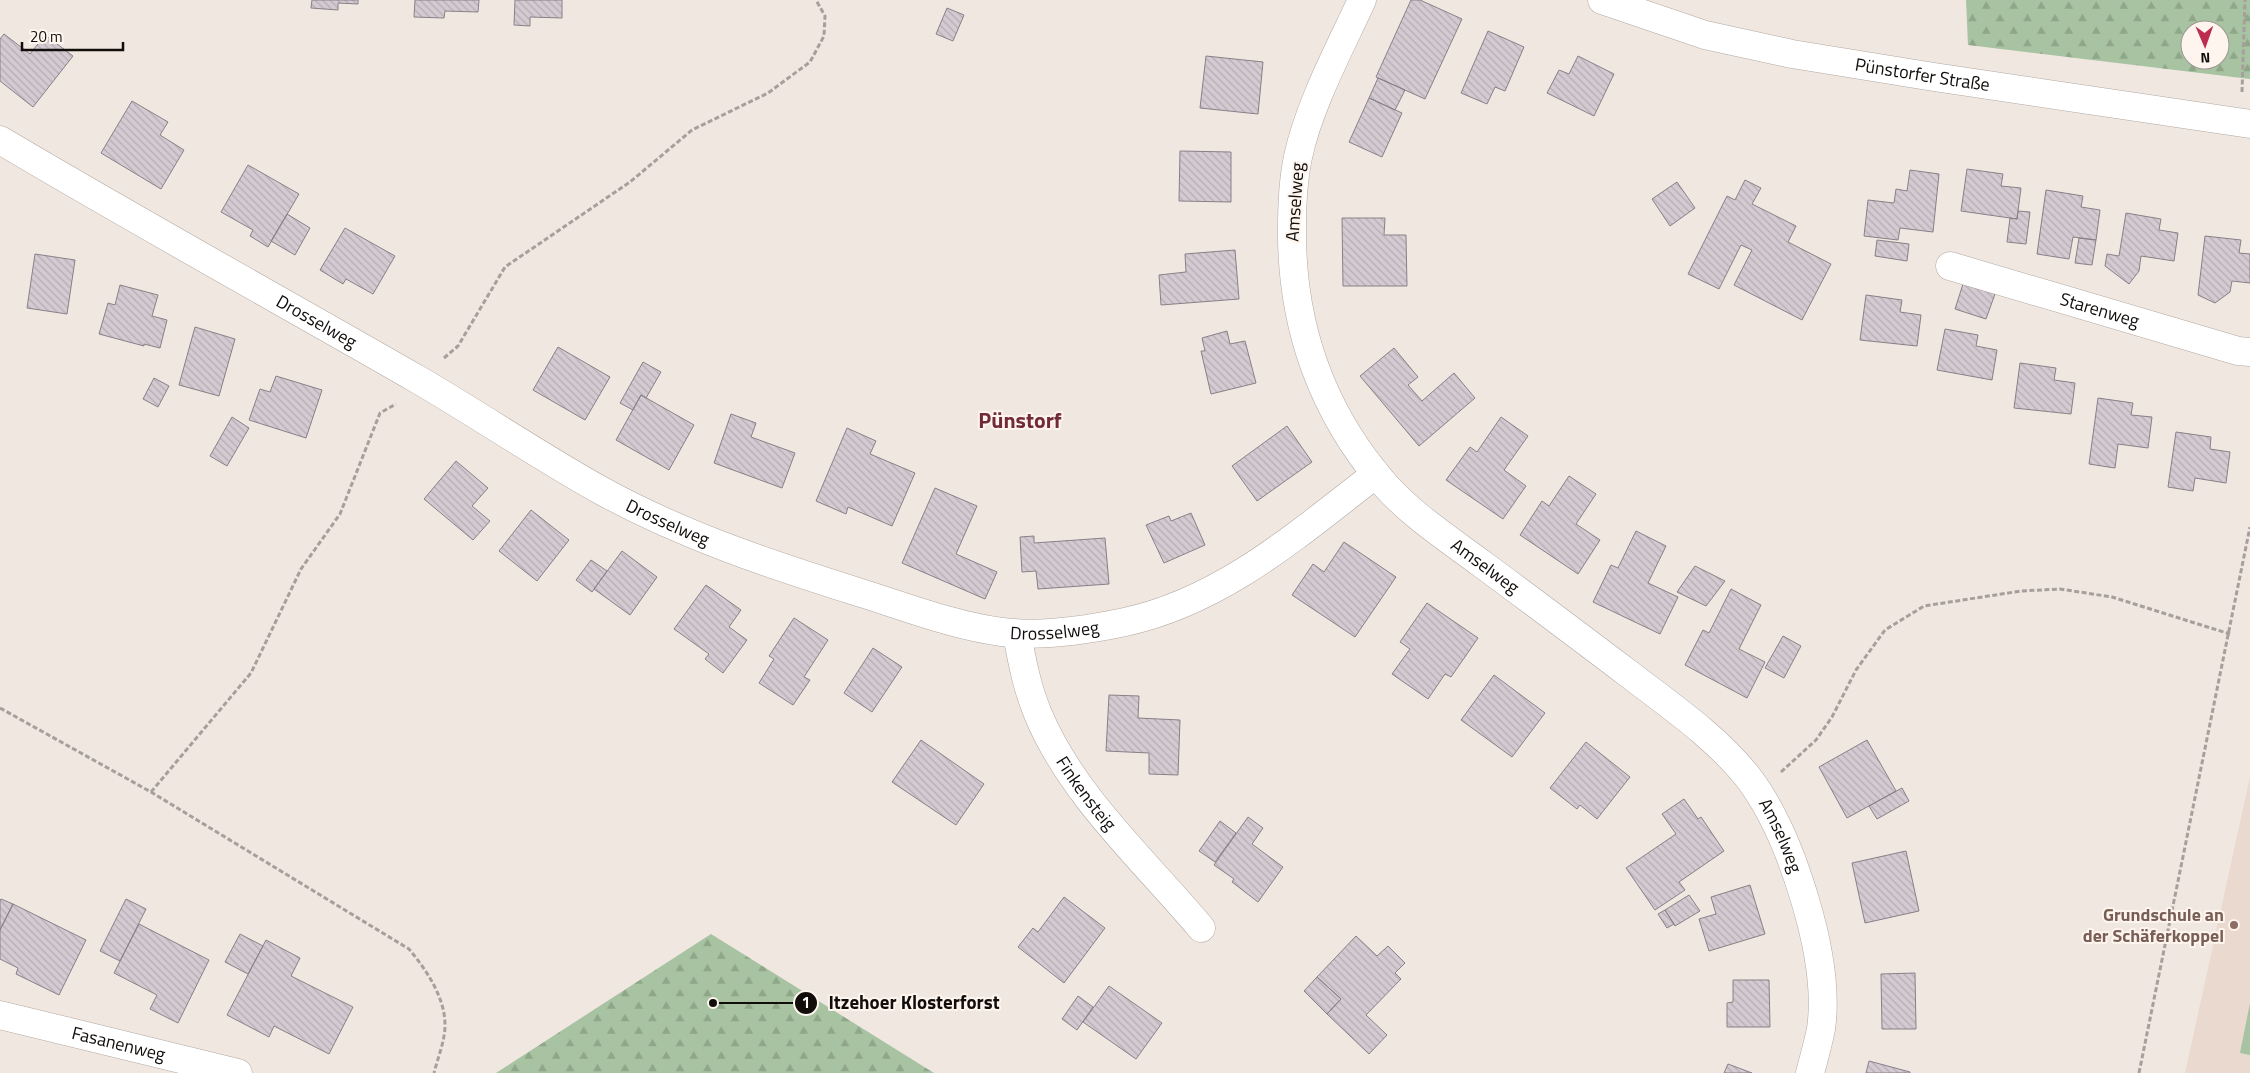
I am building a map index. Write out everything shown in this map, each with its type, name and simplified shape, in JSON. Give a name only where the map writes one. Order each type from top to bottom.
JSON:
[{"type":"street","name":"Amselweg","points":[[1362,0],[1318,98],[1298,155],[1292,199],[1291,242],[1296,294],[1308,349],[1340,423],[1376,474],[1397,496],[1419,515],[1680,713],[1736,763],[1758,792],[1785,842],[1796,869],[1809,913],[1816,950],[1821,983],[1821,1028],[1810,1073]]},
{"type":"street","name":"Pünstorfer Straße","points":[[1602,0],[1705,35],[1784,52],[1943,78],[2246,123]]},
{"type":"street","name":"Drosselweg","points":[[0,140],[418,379],[602,491],[646,513],[722,547],[795,572],[986,630],[1017,634],[1062,631],[1123,622],[1152,615],[1196,598],[1261,560],[1376,474]]},
{"type":"street","name":"Starenweg","points":[[1950,266],[2238,351],[2250,352]]},
{"type":"street","name":"Finkensteig","points":[[1017,634],[1023,669],[1038,716],[1062,760],[1105,819],[1201,928]]},
{"type":"street","name":"Fasanenweg","points":[[0,1015],[238,1073]]},
{"type":"path","points":[[2245,0],[2246,123]]},
{"type":"path","points":[[2139,1073],[2230,634],[2250,527]]},
{"type":"path","points":[[1758,792],[1816,740],[1832,717],[1856,670],[1885,630],[1924,606],[2021,591],[2060,589],[2112,597],[2230,634]]},
{"type":"path","points":[[0,708],[151,792],[409,949],[428,973],[440,1001],[444,1019],[445,1034],[434,1073]]},
{"type":"shaded area","name":"Grundschule an der Schäferkoppel","points":[[2250,777],[2250,1073],[2185,1073]]},
{"type":"green space","points":[[1966,0],[2250,0],[2250,79],[1968,45]]},
{"type":"green space","points":[[711,934],[934,1073],[496,1073]]},
{"type":"green space","points":[[2250,1003],[2250,1055],[2240,1053]]},
{"type":"building","points":[[312,0],[358,0],[358,4],[338,3],[338,10],[311,8]]},
{"type":"building","points":[[415,0],[479,0],[478,12],[445,11],[444,18],[414,17]]},
{"type":"building","points":[[515,0],[562,0],[562,18],[530,17],[530,26],[514,25]]},
{"type":"building","points":[[1411,0],[1420,0],[1462,19],[1425,99],[1376,77]]},
{"type":"building","points":[[947,8],[964,15],[953,41],[936,34]]},
{"type":"building","points":[[1488,31],[1524,47],[1505,91],[1495,87],[1487,104],[1461,93]]},
{"type":"building","points":[[4,34],[30,54],[45,35],[73,56],[33,107],[0,81],[0,39]]},
{"type":"building","points":[[1206,56],[1263,62],[1258,114],[1200,108]]},
{"type":"building","points":[[1578,56],[1614,74],[1594,116],[1547,93],[1559,70],[1569,74]]},
{"type":"building","points":[[1378,78],[1405,90],[1395,110],[1369,98]]},
{"type":"building","points":[[1369,98],[1402,113],[1382,157],[1349,142]]},
{"type":"building","points":[[132,101],[168,122],[160,135],[184,150],[161,189],[101,153]]},
{"type":"building","points":[[1180,151],[1231,152],[1231,202],[1179,201]]},
{"type":"building","points":[[248,165],[299,194],[268,247],[250,236],[253,230],[221,212]]},
{"type":"building","points":[[1967,169],[2003,174],[2001,186],[2021,188],[2017,219],[1961,211]]},
{"type":"building","points":[[1910,170],[1939,174],[1933,232],[1900,228],[1898,240],[1864,236],[1868,200],[1894,203],[1896,189],[1907,191]]},
{"type":"building","points":[[1745,180],[1761,188],[1752,204],[1796,226],[1788,242],[1831,264],[1802,320],[1734,285],[1752,250],[1741,245],[1719,289],[1688,274],[1727,196],[1735,200]]},
{"type":"building","points":[[1677,182],[1695,208],[1670,226],[1652,199]]},
{"type":"building","points":[[2046,190],[2083,196],[2081,207],[2100,210],[2096,240],[2073,237],[2069,259],[2037,254]]},
{"type":"building","points":[[2018,211],[2030,212],[2026,244],[2007,242],[2010,218],[2017,219]]},
{"type":"building","points":[[2126,213],[2161,219],[2159,230],[2178,233],[2174,261],[2141,256],[2139,271],[2129,284],[2105,266],[2107,254],[2119,256]]},
{"type":"building","points":[[287,214],[310,228],[295,255],[271,241]]},
{"type":"building","points":[[1342,218],[1385,218],[1384,235],[1406,235],[1407,286],[1343,286]]},
{"type":"building","points":[[345,228],[395,256],[373,294],[346,279],[343,284],[320,270]]},
{"type":"building","points":[[2205,236],[2241,240],[2239,253],[2250,254],[2250,283],[2232,281],[2230,292],[2215,303],[2198,295]]},
{"type":"building","points":[[2079,238],[2096,240],[2092,265],[2075,263]]},
{"type":"building","points":[[1877,240],[1909,244],[1907,261],[1875,256]]},
{"type":"building","points":[[1235,250],[1239,299],[1161,305],[1159,275],[1186,272],[1185,254]]},
{"type":"building","points":[[35,254],[75,260],[67,314],[27,308]]},
{"type":"building","points":[[1963,284],[1995,294],[1986,319],[1955,309]]},
{"type":"building","points":[[120,285],[158,295],[152,316],[167,320],[160,348],[144,344],[144,346],[99,334],[108,303],[115,305]]},
{"type":"building","points":[[1866,295],[1902,300],[1900,312],[1921,315],[1917,346],[1860,340]]},
{"type":"building","points":[[195,327],[235,339],[219,396],[179,385]]},
{"type":"building","points":[[1945,329],[1978,335],[1976,346],[1997,350],[1992,380],[1937,370]]},
{"type":"building","points":[[1227,331],[1230,344],[1245,341],[1256,383],[1211,394],[1201,351],[1205,351],[1202,338]]},
{"type":"building","points":[[558,347],[610,377],[585,420],[533,390]]},
{"type":"building","points":[[1394,348],[1418,377],[1408,385],[1422,401],[1454,373],[1475,398],[1419,446],[1360,376]]},
{"type":"building","points":[[643,362],[661,372],[646,398],[641,395],[633,410],[620,403]]},
{"type":"building","points":[[2020,363],[2056,368],[2054,380],[2075,383],[2071,414],[2014,408]]},
{"type":"building","points":[[276,376],[322,390],[306,438],[249,420],[260,389],[270,392]]},
{"type":"building","points":[[154,378],[169,386],[158,407],[143,399]]},
{"type":"building","points":[[641,395],[694,425],[669,470],[616,440]]},
{"type":"building","points":[[2098,398],[2133,403],[2131,415],[2152,417],[2148,448],[2118,444],[2115,468],[2089,464]]},
{"type":"building","points":[[731,414],[756,423],[751,437],[795,453],[782,488],[714,463]]},
{"type":"building","points":[[232,417],[249,428],[227,466],[210,456]]},
{"type":"building","points":[[1501,417],[1528,436],[1504,470],[1526,486],[1503,519],[1446,480],[1470,447],[1477,452]]},
{"type":"building","points":[[1287,426],[1312,462],[1257,501],[1232,466]]},
{"type":"building","points":[[847,428],[876,441],[870,454],[915,473],[892,526],[848,507],[846,514],[816,501]]},
{"type":"building","points":[[2176,432],[2211,437],[2210,449],[2230,452],[2226,483],[2195,478],[2193,491],[2168,487]]},
{"type":"building","points":[[456,461],[488,488],[472,506],[490,521],[473,540],[424,499]]},
{"type":"building","points":[[1569,476],[1596,494],[1576,524],[1600,540],[1578,574],[1520,535],[1542,501],[1549,506]]},
{"type":"building","points":[[935,488],[977,506],[956,554],[997,572],[985,599],[902,563]]},
{"type":"building","points":[[531,510],[569,540],[537,581],[499,551]]},
{"type":"building","points":[[1191,513],[1205,545],[1164,563],[1146,525],[1169,516],[1171,521]]},
{"type":"building","points":[[1636,531],[1666,546],[1648,583],[1678,597],[1660,634],[1593,602],[1611,565],[1618,568]]},
{"type":"building","points":[[1034,536],[1034,543],[1105,538],[1109,584],[1038,589],[1036,571],[1022,572],[1020,537]]},
{"type":"building","points":[[1344,542],[1396,577],[1355,637],[1292,595],[1313,564],[1324,572]]},
{"type":"building","points":[[622,551],[657,577],[630,615],[594,589]]},
{"type":"building","points":[[591,560],[607,571],[592,592],[576,580]]},
{"type":"building","points":[[1695,566],[1725,581],[1706,606],[1677,592]]},
{"type":"building","points":[[706,585],[741,610],[729,627],[747,640],[723,673],[705,659],[709,654],[674,629]]},
{"type":"building","points":[[1731,589],[1761,605],[1739,649],[1765,662],[1747,698],[1685,665],[1703,630],[1709,633]]},
{"type":"building","points":[[1427,603],[1478,638],[1451,677],[1445,674],[1428,699],[1392,674],[1410,649],[1400,642]]},
{"type":"building","points":[[794,618],[828,640],[804,677],[810,680],[793,705],[759,683],[774,659],[769,656]]},
{"type":"building","points":[[1783,636],[1801,646],[1784,678],[1765,668]]},
{"type":"building","points":[[873,648],[902,667],[872,712],[844,693]]},
{"type":"building","points":[[1494,675],[1545,713],[1512,757],[1461,720]]},
{"type":"building","points":[[1109,695],[1139,696],[1138,718],[1180,720],[1178,775],[1149,774],[1149,753],[1106,751]]},
{"type":"building","points":[[921,740],[984,784],[956,825],[892,782]]},
{"type":"building","points":[[1867,740],[1896,791],[1847,818],[1819,767]]},
{"type":"building","points":[[1586,742],[1630,777],[1597,819],[1580,805],[1577,809],[1550,788]]},
{"type":"building","points":[[1902,788],[1909,801],[1877,819],[1869,806]]},
{"type":"building","points":[[1684,799],[1698,819],[1701,817],[1724,851],[1679,882],[1685,890],[1655,910],[1626,868],[1676,834],[1662,814]]},
{"type":"building","points":[[1248,817],[1263,828],[1252,844],[1283,867],[1258,902],[1232,882],[1234,879],[1214,865]]},
{"type":"building","points":[[1220,821],[1236,833],[1215,862],[1199,851]]},
{"type":"building","points":[[1906,851],[1919,911],[1865,923],[1852,863]]},
{"type":"building","points":[[1750,885],[1765,934],[1709,951],[1699,919],[1716,914],[1711,897]]},
{"type":"building","points":[[1689,895],[1700,911],[1675,926],[1665,910]]},
{"type":"building","points":[[1064,897],[1105,928],[1064,983],[1018,947],[1033,928],[1038,932]]},
{"type":"building","points":[[126,899],[146,909],[120,961],[100,951]]},
{"type":"building","points":[[0,900],[13,904],[0,930]]},
{"type":"building","points":[[13,904],[86,940],[59,995],[16,974],[18,968],[0,959],[0,930]]},
{"type":"building","points":[[1665,910],[1674,924],[1667,928],[1658,914]]},
{"type":"building","points":[[139,924],[209,960],[178,1023],[150,1009],[157,995],[114,973]]},
{"type":"building","points":[[240,934],[263,946],[248,974],[225,962]]},
{"type":"building","points":[[1356,936],[1377,956],[1388,946],[1405,963],[1395,973],[1401,979],[1366,1015],[1387,1035],[1369,1054],[1327,1014],[1341,999],[1317,977]]},
{"type":"building","points":[[266,940],[300,958],[291,976],[353,1007],[329,1054],[274,1026],[269,1037],[227,1015]]},
{"type":"building","points":[[1915,973],[1916,1029],[1882,1029],[1881,974]]},
{"type":"building","points":[[1317,977],[1341,999],[1327,1014],[1304,991]]},
{"type":"building","points":[[1733,980],[1769,980],[1770,1027],[1727,1027],[1727,1003],[1733,1002]]},
{"type":"building","points":[[1109,986],[1162,1023],[1136,1059],[1083,1022]]},
{"type":"building","points":[[1078,996],[1093,1007],[1077,1030],[1062,1019]]},
{"type":"building","points":[[1869,1061],[1910,1072],[1910,1073],[1866,1073]]},
{"type":"building","points":[[1728,1064],[1752,1073],[1724,1073]]},
{"type":"place","name":"Grundschule an der Schäferkoppel","points":[[2234,925]]},
{"type":"place","name":"Itzehoer Klosterforst","points":[[713,1003]]},
{"type":"district","name":"Pünstorf","points":[[1020,420]]}]
